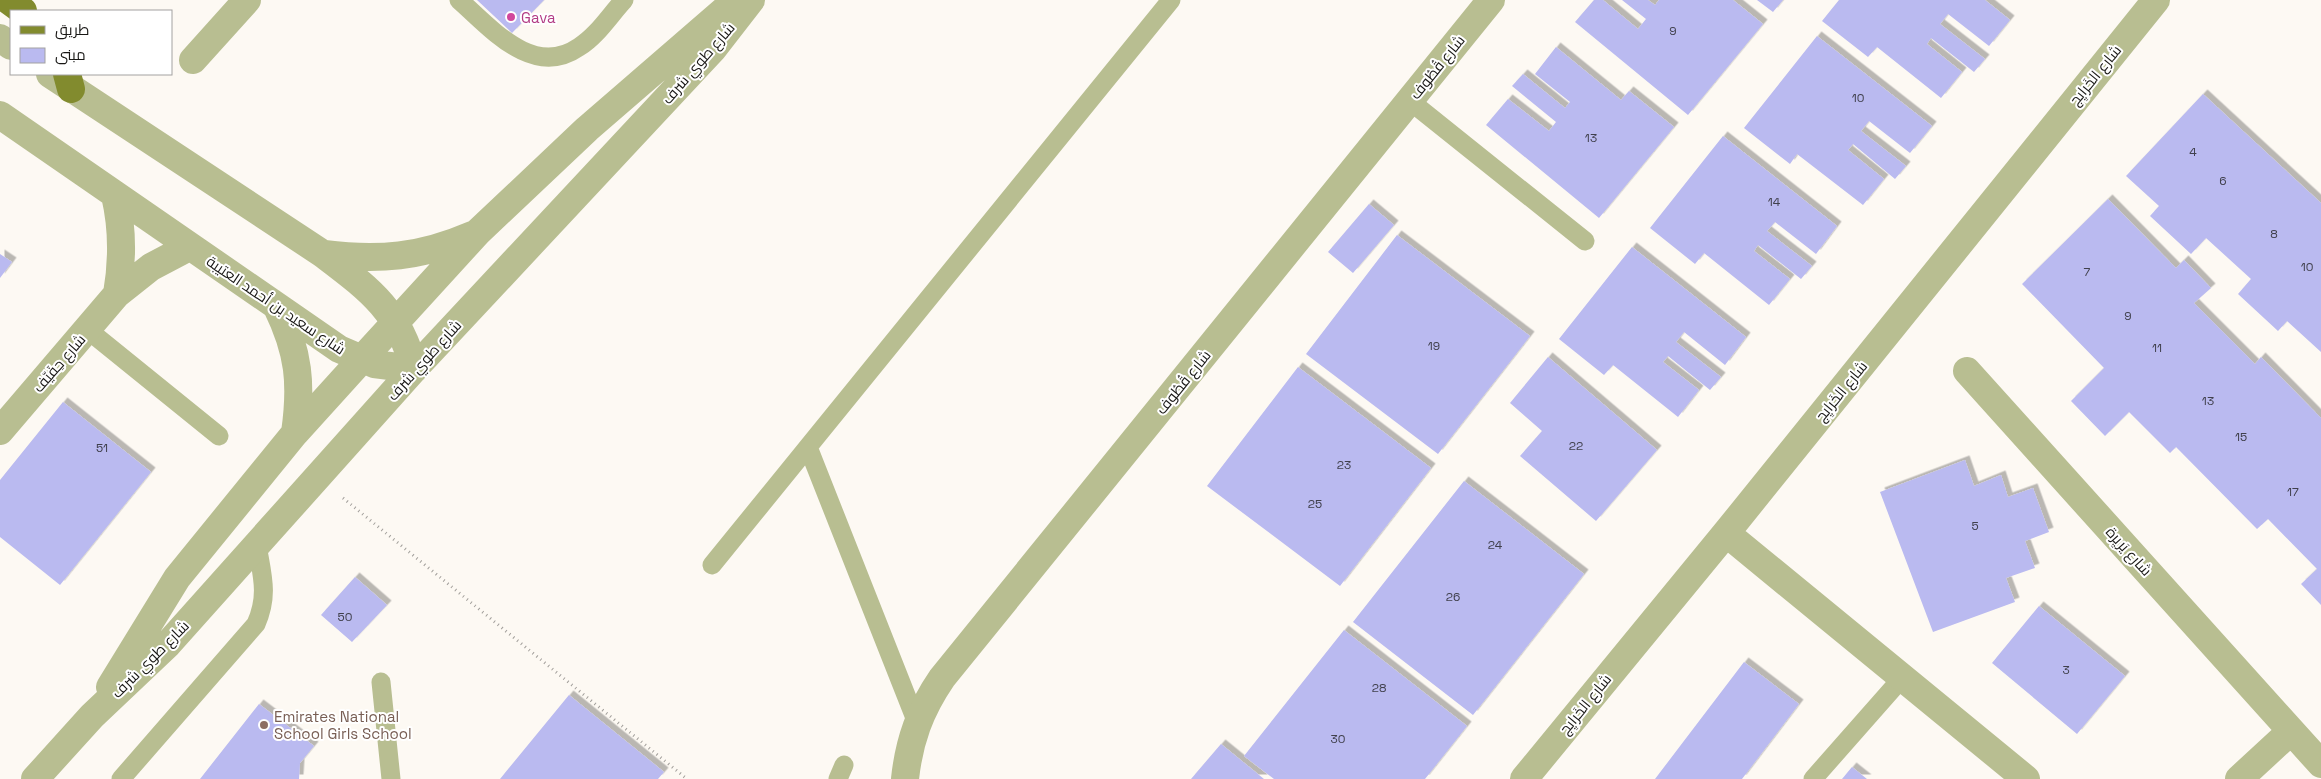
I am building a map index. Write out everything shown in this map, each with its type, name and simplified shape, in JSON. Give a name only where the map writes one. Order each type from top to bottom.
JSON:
[{"type":"main road","points":[[8,0],[22,10]]},
{"type":"street","points":[[193,60],[247,0]]},
{"type":"street","name":"شارع طوي شرف","points":[[92,716],[177,578],[295,433],[478,232],[587,129],[736,0]]},
{"type":"street","name":"شارع طوي شرف","points":[[35,779],[92,716],[168,644],[414,369],[713,49],[752,0]]},
{"type":"street","name":"شارع قُطُوف","points":[[905,779],[908,753],[917,722],[942,678],[1491,0]]},
{"type":"street","name":"شارع الخَرايِج","points":[[1524,779],[1726,533],[2156,0]]},
{"type":"street","points":[[63,79],[324,254],[366,287],[389,311],[396,322],[407,345],[414,369]]},
{"type":"street","name":"شارع سعيد بن أحمد العتيبة","points":[[4,120],[339,349],[362,360],[387,367],[414,369]]},
{"type":"street","name":"شارع حِفَيّف","points":[[115,195],[122,244],[121,269],[116,294]]},
{"type":"street","points":[[324,254],[356,258],[388,258],[411,255],[449,244],[478,232]]},
{"type":"street","name":"شارع حِفَيّف","points":[[0,431],[88,330],[116,294],[151,267],[189,247]]},
{"type":"street","points":[[276,306],[294,346],[298,368],[300,389],[295,433]]},
{"type":"street","name":"شارع يَريِرة","points":[[1967,371],[2321,764]]},
{"type":"street","points":[[1726,533],[2026,779]]},
{"type":"street","points":[[2239,779],[2291,731]]},
{"type":"lane","points":[[459,0],[515,49],[536,56],[558,56],[579,47],[624,0]]},
{"type":"lane","points":[[712,565],[1171,0]]},
{"type":"lane","points":[[1410,101],[1585,241]]},
{"type":"lane","points":[[88,330],[220,436]]},
{"type":"lane","points":[[808,447],[917,722]]},
{"type":"lane","points":[[121,779],[256,624],[264,601],[264,588],[257,545]]},
{"type":"lane","points":[[1813,779],[1902,678]]},
{"type":"lane","points":[[381,682],[391,779]]},
{"type":"path","points":[[317,477],[687,779]]},
{"type":"building","name":"Gava","points":[[477,0],[544,0],[512,33]]},
{"type":"building","points":[[1594,0],[1603,0],[1638,29],[1646,19],[1622,0],[1648,0],[1655,5],[1659,0],[1733,0],[1763,24],[1688,115],[1575,22]]},
{"type":"building","points":[[1757,0],[1783,0],[1773,12]]},
{"type":"building","points":[[1839,0],[1985,0],[2010,20],[1989,46],[1948,14],[1940,24],[1985,59],[1974,72],[1931,38],[1927,44],[1962,72],[1941,98],[1877,47],[1868,57],[1822,21]]},
{"type":"building","points":[[1817,36],[1932,126],[1910,153],[1869,121],[1861,131],[1906,166],[1895,179],[1853,144],[1848,150],[1884,179],[1863,205],[1797,154],[1790,164],[1744,128]]},
{"type":"building","points":[[1556,47],[1621,100],[1629,91],[1674,127],[1599,218],[1486,125],[1508,99],[1549,131],[1556,122],[1512,86],[1523,74],[1565,108],[1570,102],[1535,74]]},
{"type":"building","points":[[2203,94],[2321,203],[2321,352],[2287,321],[2278,331],[2238,294],[2251,279],[2206,238],[2191,254],[2150,216],[2159,206],[2126,176]]},
{"type":"building","points":[[1723,136],[1837,226],[1816,254],[1775,222],[1767,231],[1812,266],[1801,279],[1758,245],[1754,251],[1790,279],[1769,305],[1704,253],[1695,264],[1650,228]]},
{"type":"building","points":[[2108,199],[2176,268],[2184,260],[2211,288],[2194,303],[2255,364],[2261,357],[2321,418],[2321,605],[2301,584],[2317,569],[2268,519],[2257,529],[2176,447],[2170,453],[2129,412],[2105,436],[2071,401],[2104,368],[2022,284]]},
{"type":"building","points":[[1369,204],[1394,225],[1353,273],[1328,252]]},
{"type":"building","points":[[1397,235],[1530,336],[1438,454],[1306,354]]},
{"type":"building","points":[[1632,247],[1746,337],[1725,365],[1684,332],[1676,342],[1721,377],[1710,390],[1668,356],[1663,362],[1699,390],[1678,417],[1613,365],[1604,375],[1559,339]]},
{"type":"building","points":[[0,254],[12,262],[0,278]]},
{"type":"building","points":[[1548,357],[1657,450],[1596,521],[1520,456],[1542,431],[1510,403]]},
{"type":"building","points":[[1298,367],[1431,468],[1340,586],[1207,486]]},
{"type":"building","points":[[63,402],[151,472],[60,585],[0,537],[0,480]]},
{"type":"building","points":[[1965,460],[1974,486],[2001,475],[2008,497],[2033,488],[2049,532],[2025,541],[2035,568],[2006,578],[2015,602],[1933,632],[1880,492]]},
{"type":"building","points":[[1464,481],[1584,574],[1473,715],[1353,622]]},
{"type":"building","points":[[355,577],[387,605],[352,642],[321,615]]},
{"type":"building","points":[[2039,606],[2125,676],[2077,734],[1992,663]]},
{"type":"building","points":[[1344,630],[1467,726],[1425,779],[1274,779],[1244,756]]},
{"type":"building","points":[[1744,662],[1799,704],[1742,779],[1655,779]]},
{"type":"building","points":[[569,695],[664,772],[658,779],[500,779]]},
{"type":"building","name":"Emirates National School Girls School","points":[[259,704],[314,746],[300,763],[299,779],[200,779]]},
{"type":"building","points":[[1221,744],[1264,779],[1191,779]]},
{"type":"building","points":[[1852,767],[1867,779],[1842,779]]},
{"type":"place","name":"Gava","points":[[511,17]]},
{"type":"place","name":"Emirates National School Girls School","points":[[264,725]]}]
